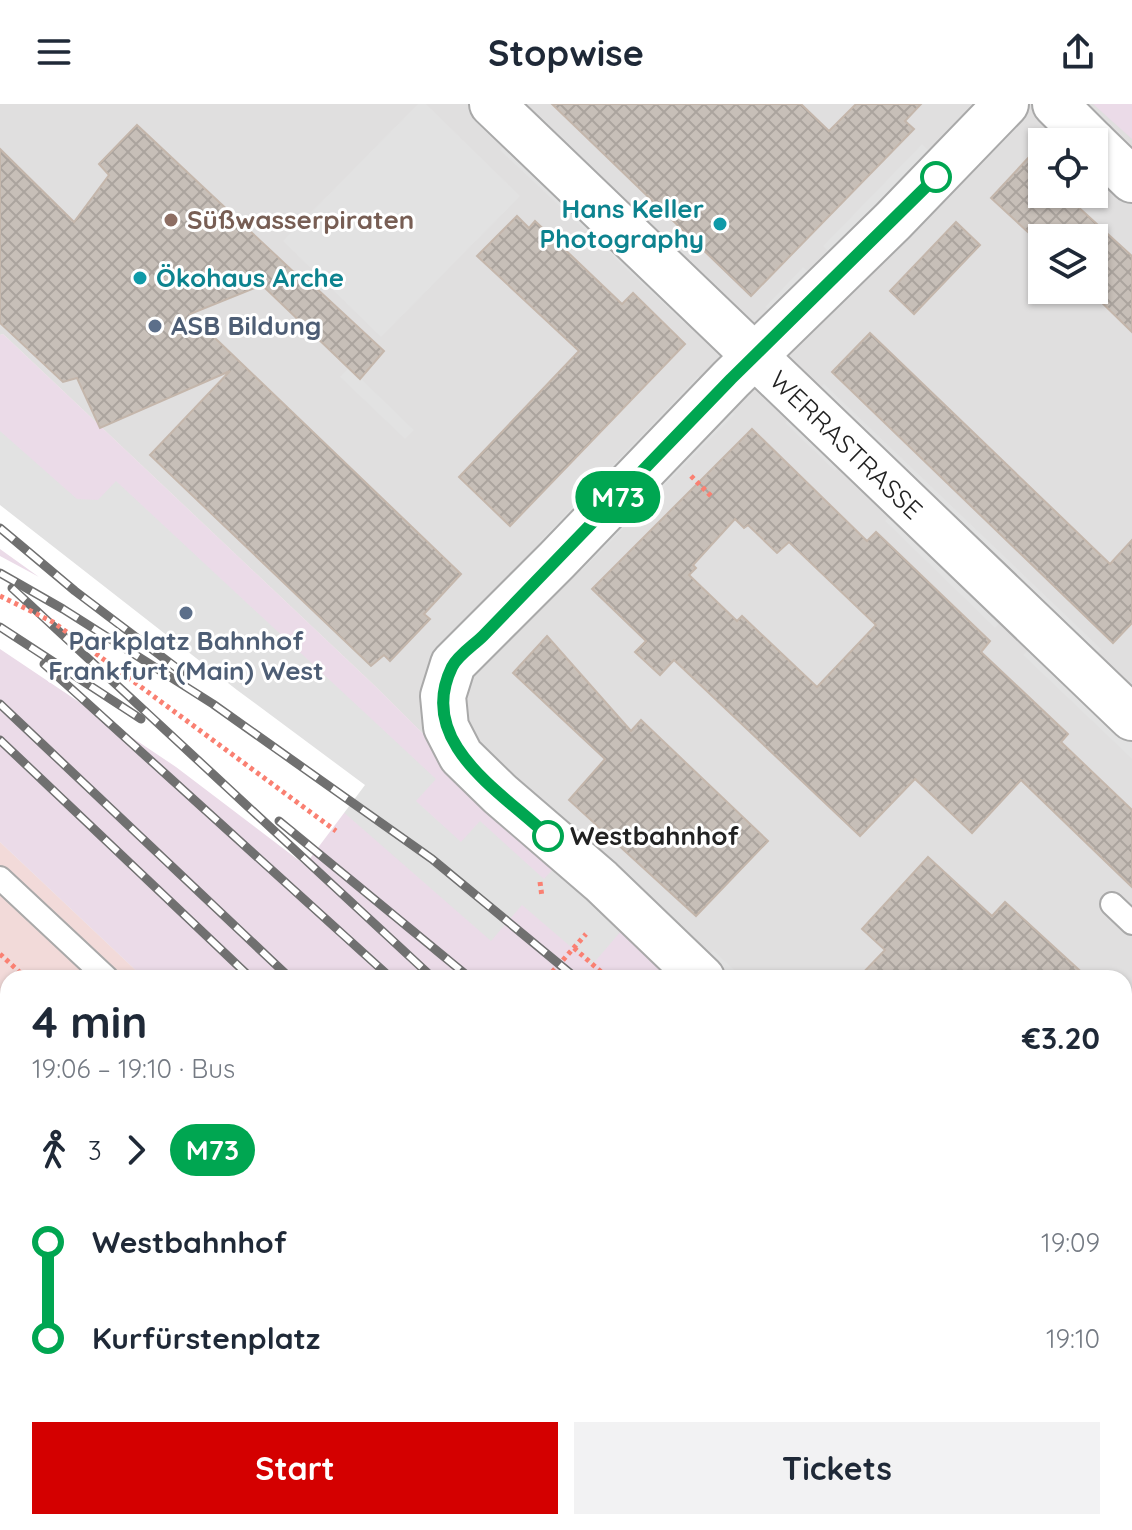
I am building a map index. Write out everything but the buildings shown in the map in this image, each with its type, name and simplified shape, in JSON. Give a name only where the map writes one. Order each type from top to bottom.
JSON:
[{"type":"street","name":"WERRASTRASSE","points":[[492,104],[1132,718]]},
{"type":"street","points":[[1055,104],[1078,128]]},
{"type":"street","points":[[694,970],[601,881],[461,756],[446,727],[443,696],[453,664],[1000,110]]},
{"type":"street","points":[[1108,157],[1132,180]]},
{"type":"lane","points":[[2,883],[98,970]]},
{"type":"lane","points":[[1112,904],[1132,923]]},
{"type":"path","points":[[687,473],[712,497]]},
{"type":"path","points":[[0,596],[53,622],[336,831]]},
{"type":"path","points":[[554,970],[586,934]]},
{"type":"path","points":[[574,948],[599,970]]},
{"type":"path","points":[[0,954],[17,970]]},
{"type":"shaded area","points":[[0,104],[1132,104],[1132,970],[670,970],[524,834],[376,687],[3,334],[0,335]]},
{"type":"shaded area","points":[[418,104],[426,104],[520,196],[381,337],[283,241]]},
{"type":"shaded area","points":[[1093,104],[1132,104],[1132,139]]},
{"type":"shaded area","points":[[508,142],[692,315],[684,323],[500,150]]},
{"type":"shaded area","points":[[922,144],[929,151],[830,253],[823,246]]},
{"type":"shaded area","points":[[803,267],[811,274],[772,313],[765,307]]},
{"type":"shaded area","points":[[3,334],[376,687],[524,834],[670,970],[136,970],[0,842],[0,335]]},
{"type":"shaded area","points":[[349,367],[414,430],[405,439],[340,377]]},
{"type":"shaded area","points":[[698,376],[708,386],[548,551],[539,542]]},
{"type":"shaded area","points":[[824,384],[1101,649],[1092,659],[815,392]]},
{"type":"shaded area","points":[[725,405],[735,414],[582,571],[572,561]]},
{"type":"shaded area","points":[[793,415],[844,463],[835,471],[785,423]]},
{"type":"shaded area","name":"Parkplatz Bahnhof Frankfurt (Main) West","points":[[0,431],[77,499],[98,500],[116,481],[436,779],[416,801],[461,842],[480,821],[544,879],[553,869],[622,930],[592,965],[522,905],[491,941],[0,512]]},
{"type":"shaded area","points":[[894,512],[1004,619],[995,628],[885,521]]},
{"type":"shaded area","points":[[1032,646],[1132,742],[1132,759],[1023,655]]},
{"type":"shaded area","points":[[0,842],[136,970],[0,970]]},
{"type":"shaded area","points":[[713,950],[734,970],[717,970],[705,959]]},
{"type":"pier","points":[[0,505],[237,690],[365,785],[305,865],[176,767],[0,649],[0,556],[39,577],[0,549]]},
{"type":"railway","points":[[0,528],[75,591],[182,672]]},
{"type":"railway","points":[[0,573],[213,704],[432,859],[566,970]]},
{"type":"railway","points":[[12,588],[424,970]]},
{"type":"railway","points":[[0,627],[141,719]]},
{"type":"railway","points":[[44,664],[382,970]]},
{"type":"railway","points":[[0,704],[282,970]]},
{"type":"railway","points":[[0,740],[243,970]]},
{"type":"railway","points":[[279,821],[460,970]]},
{"type":"bus line","name":"M73","points":[[548,836],[461,756],[446,727],[443,696],[453,664],[731,379],[936,177]]},
{"type":"place","name":"Süßwasserpiraten","points":[[171,220]]},
{"type":"place","name":"Hans Keller Photography","points":[[720,224]]},
{"type":"place","name":"Ökohaus Arche","points":[[140,278]]},
{"type":"place","name":"ASB Bildung","points":[[155,326]]},
{"type":"place","name":"Parkplatz Bahnhof Frankfurt (Main) West","points":[[186,613]]},
{"type":"place","name":"Westbahnhof","points":[[548,836]]}]
